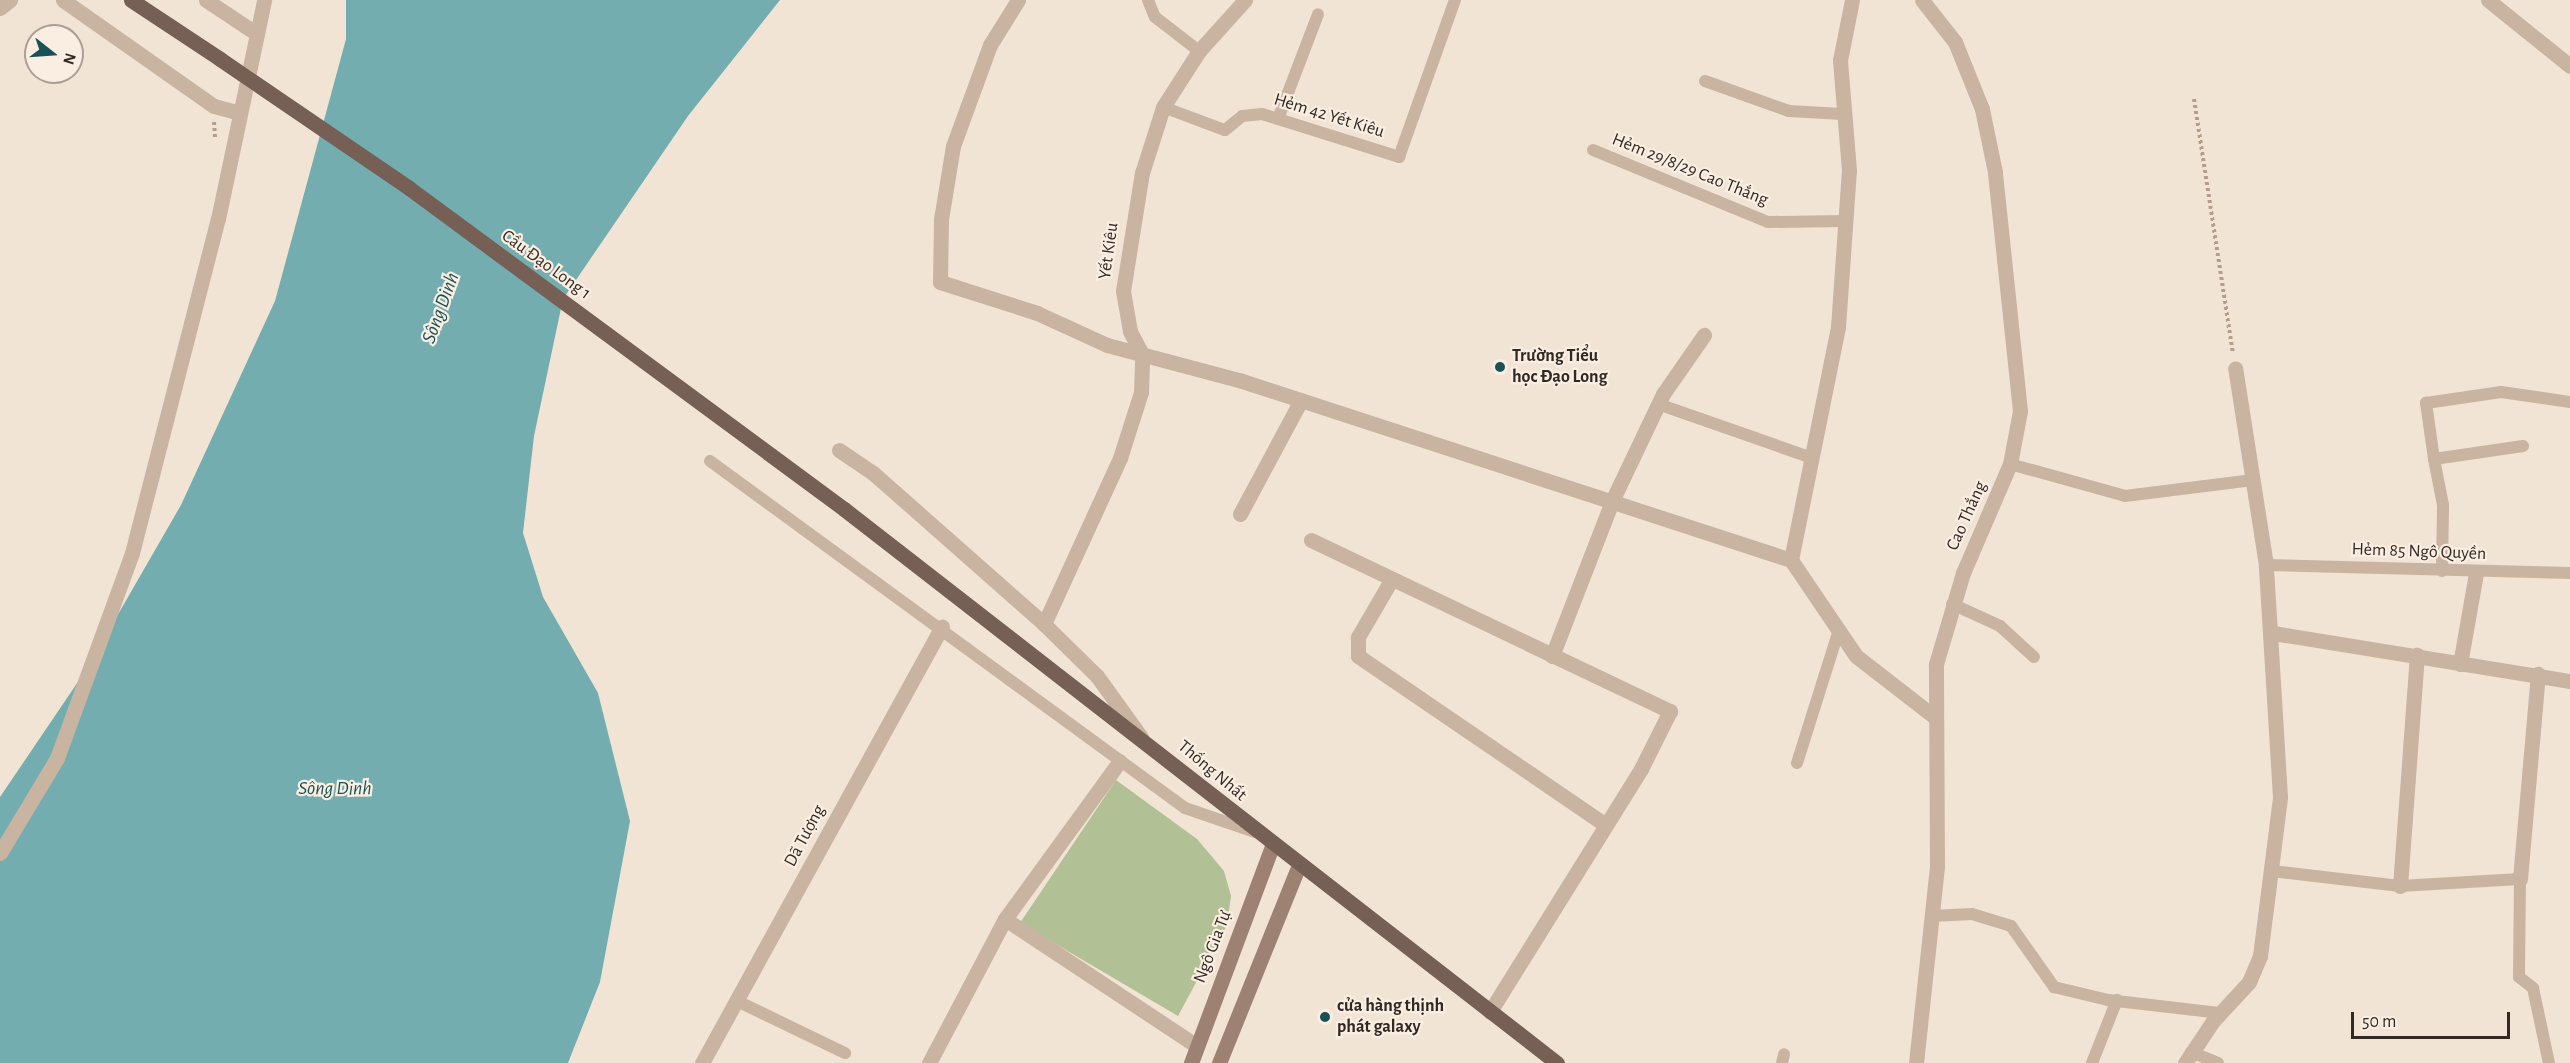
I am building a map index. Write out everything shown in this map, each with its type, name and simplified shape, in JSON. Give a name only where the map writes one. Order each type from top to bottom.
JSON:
[{"type":"main road","name":"Cầu Đạo Long 1","points":[[131,0],[409,188],[844,509]]},
{"type":"main road","name":"Thống Nhất","points":[[844,509],[1141,737],[1298,867],[1557,1063]]},
{"type":"main road","name":"Ngô Gia Tự","points":[[1191,1063],[1272,846]]},
{"type":"main road","points":[[1197,1046],[1220,1059],[1298,867]]},
{"type":"street","points":[[0,8],[10,0]]},
{"type":"street","points":[[63,0],[214,106],[240,113]]},
{"type":"street","points":[[206,0],[257,34]]},
{"type":"street","points":[[0,853],[57,758],[132,553],[240,113],[264,0]]},
{"type":"street","points":[[1018,0],[990,45],[956,136],[936,275],[940,282],[1037,313],[1107,345],[1301,399],[1791,560],[1839,630],[1875,675],[1936,718]]},
{"type":"street","name":"Yết Kiêu","points":[[1143,354],[1130,332],[1123,291],[1142,173],[1163,107],[1199,51],[1245,0]]},
{"type":"street","points":[[1791,560],[1838,327],[1849,170],[1842,114],[1840,60],[1852,0]]},
{"type":"street","name":"Cao Thắng","points":[[1916,1063],[1937,865],[1936,664],[1952,604],[2010,464],[2020,374],[1995,172],[1982,109],[1955,42],[1922,0]]},
{"type":"street","points":[[2488,0],[2570,66]]},
{"type":"street","points":[[1552,656],[1612,501],[1658,404],[1704,335]]},
{"type":"street","points":[[1044,624],[1120,458],[1141,392],[1143,354]]},
{"type":"street","points":[[2188,1057],[2221,1013],[2249,982],[2260,957],[2280,797],[2273,633],[2266,565],[2235,368]]},
{"type":"street","points":[[1240,514],[1301,399]]},
{"type":"street","points":[[839,450],[873,473],[1044,624],[1097,676],[1141,737]]},
{"type":"street","points":[[1311,540],[1390,582],[1670,711],[1490,1012]]},
{"type":"street","points":[[2460,664],[2476,573]]},
{"type":"street","points":[[1390,582],[1358,637],[1358,656],[1604,824]]},
{"type":"street","name":"Dã Tượng","points":[[702,1063],[942,627]]},
{"type":"street","points":[[2273,633],[2417,655],[2460,664],[2538,674],[2570,681]]},
{"type":"street","points":[[2400,886],[2417,655]]},
{"type":"street","points":[[2520,879],[2538,674]]},
{"type":"street","points":[[929,1063],[1005,918],[1120,761]]},
{"type":"street","points":[[1005,918],[1197,1046]]},
{"type":"lane","points":[[1148,0],[1155,17],[1199,51]]},
{"type":"lane","name":"Hẻm 42 Yết Kiêu","points":[[1163,107],[1225,130],[1242,116],[1278,119],[1399,157],[1455,0]]},
{"type":"lane","points":[[1278,119],[1318,14]]},
{"type":"lane","points":[[1705,81],[1789,111],[1842,114]]},
{"type":"lane","name":"Hẻm 29/8/29 Cao Thắng","points":[[1593,150],[1768,222],[1845,221]]},
{"type":"lane","points":[[2442,571],[2443,505],[2426,403],[2501,392],[2570,402]]},
{"type":"lane","points":[[1658,404],[1812,458]]},
{"type":"lane","points":[[2434,459],[2523,446]]},
{"type":"lane","points":[[710,460],[942,627],[1185,808],[1255,832]]},
{"type":"lane","points":[[2010,464],[2126,496],[2253,480]]},
{"type":"lane","name":"Hẻm 85 Ngô Quyền","points":[[2266,565],[2476,573],[2570,573]]},
{"type":"lane","points":[[1952,604],[2000,626],[2034,657]]},
{"type":"lane","points":[[1797,763],[1839,630]]},
{"type":"lane","points":[[2272,871],[2400,886],[2520,879],[2519,977],[2533,988],[2549,1063]]},
{"type":"lane","points":[[1931,916],[1972,914],[2011,926],[2054,987],[2117,1000],[2221,1013]]},
{"type":"lane","points":[[2092,1063],[2117,1000]]},
{"type":"lane","points":[[737,1001],[845,1053]]},
{"type":"lane","points":[[2188,1057],[2218,1063]]},
{"type":"path","points":[[2194,99],[2235,368]]},
{"type":"green space","points":[[1116,780],[1197,839],[1224,871],[1231,896],[1227,925],[1178,1016],[1020,923]]},
{"type":"water","name":"Sông Dinh","points":[[346,0],[780,0],[688,116],[563,299],[534,436],[523,533],[543,597],[598,693],[630,821],[600,982],[568,1063],[0,1063],[0,797],[86,670],[181,505],[275,301],[346,39]]},
{"type":"place","name":"Trường Tiểu học Đạo Long","points":[[1500,367]]},
{"type":"place","name":"cửa hàng thịnh phát galaxy","points":[[1325,1017]]}]
